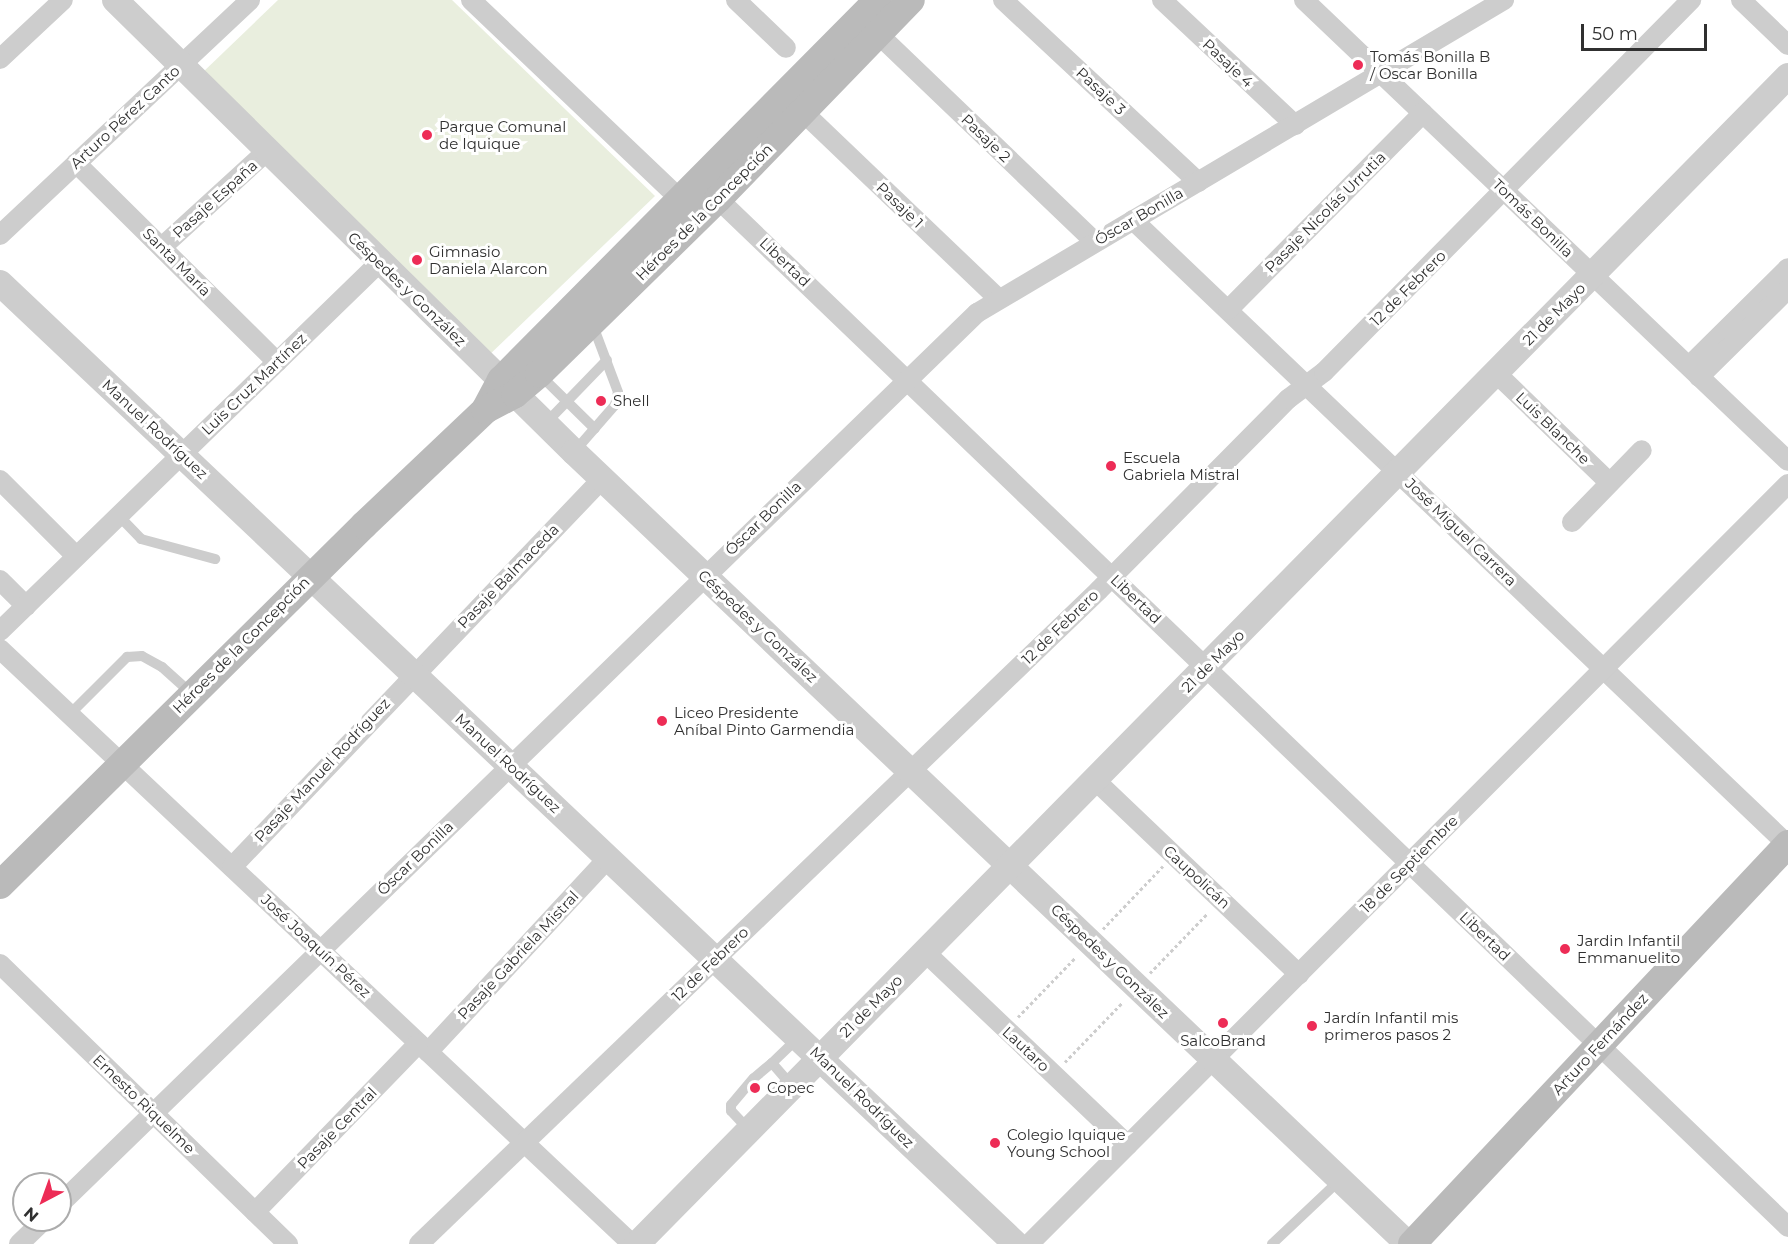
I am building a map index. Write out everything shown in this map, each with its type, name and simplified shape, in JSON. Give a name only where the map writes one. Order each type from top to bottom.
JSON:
[{"type":"main road","name":"Héroes de la Concepción","points":[[508,387],[539,374],[586,312],[680,200],[878,0]]},
{"type":"main road","name":"Héroes de la Concepción","points":[[0,885],[310,576],[586,312],[718,199],[911,0]]},
{"type":"main road","name":"Arturo Fernández","points":[[1410,1244],[1788,845]]},
{"type":"street","points":[[0,59],[63,0]]},
{"type":"street","name":"Céspedes y González","points":[[115,0],[602,479],[1410,1244]]},
{"type":"street","name":"Arturo Pérez Canto","points":[[0,235],[250,0]]},
{"type":"street","points":[[736,0],[786,48]]},
{"type":"street","name":"Pasaje 3","points":[[1003,0],[1198,182]]},
{"type":"street","name":"Tomás Bonilla","points":[[1304,0],[1788,461]]},
{"type":"street","name":"Óscar Bonilla","points":[[72,1192],[958,329],[998,298],[1382,74],[1504,0]]},
{"type":"street","name":"12 de Febrero","points":[[419,1244],[1113,577],[1288,399],[1329,368],[1691,0]]},
{"type":"street","points":[[1741,0],[1788,45]]},
{"type":"street","name":"Pasaje 4","points":[[1166,1],[1295,125]]},
{"type":"street","points":[[482,4],[680,200],[718,199]]},
{"type":"street","name":"Pasaje 2","points":[[877,33],[1095,242]]},
{"type":"street","name":"21 de Mayo","points":[[634,1244],[1206,668],[1788,76]]},
{"type":"street","name":"Pasaje 1","points":[[802,111],[998,298]]},
{"type":"street","name":"Pasaje Nicolás Urrutia","points":[[1228,310],[1423,113]]},
{"type":"street","name":"Pasaje España","points":[[162,248],[267,151]]},
{"type":"street","name":"Santa María","points":[[76,163],[277,362]]},
{"type":"street","name":"Libertad","points":[[718,199],[1788,1227]]},
{"type":"street","name":"José Miguel Carrera","points":[[1133,220],[1788,845]]},
{"type":"street","name":"Luis Cruz Martínez","points":[[0,631],[380,263]]},
{"type":"street","points":[[1694,371],[1788,268]]},
{"type":"street","name":"Manuel Rodríguez","points":[[0,282],[1016,1244]]},
{"type":"street","points":[[1694,371],[1788,288]]},
{"type":"street","name":"Luis Blanche","points":[[1496,373],[1610,483]]},
{"type":"street","points":[[1572,522],[1642,450]]},
{"type":"street","name":"Pasaje Balmaceda","points":[[413,674],[602,479]]},
{"type":"street","points":[[0,480],[76,556]]},
{"type":"street","name":"18 de Septiembre","points":[[1029,1244],[1788,484]]},
{"type":"street","points":[[0,580],[26,606]]},
{"type":"street","name":"José Joaquín Pérez","points":[[0,649],[634,1244]]},
{"type":"street","name":"Pasaje Manuel Rodríguez","points":[[232,867],[413,674]]},
{"type":"street","name":"Caupolicán","points":[[1095,780],[1299,974]]},
{"type":"street","name":"Pasaje Gabriela Mistral","points":[[423,1047],[608,858]]},
{"type":"street","name":"Lautaro","points":[[925,952],[1128,1145]]},
{"type":"street","name":"Ernesto Riquelme","points":[[0,964],[288,1244]]},
{"type":"street","name":"Pasaje Central","points":[[255,1212],[423,1047]]},
{"type":"street","points":[[19,1244],[32,1232]]},
{"type":"lane","points":[[574,452],[617,400],[617,385],[586,312]]},
{"type":"lane","points":[[545,424],[607,360]]},
{"type":"lane","points":[[539,374],[595,429]]},
{"type":"lane","points":[[119,516],[141,539],[215,558]]},
{"type":"lane","points":[[70,714],[128,657],[142,656],[162,667],[192,694]]},
{"type":"lane","points":[[749,1130],[731,1111],[731,1105],[799,1037]]},
{"type":"lane","points":[[772,1063],[792,1086]]},
{"type":"lane","points":[[1272,1244],[1340,1180]]},
{"type":"path","points":[[1109,923],[1174,855]]},
{"type":"path","points":[[1154,969],[1221,899]]},
{"type":"path","points":[[1006,1029],[1072,961]]},
{"type":"path","points":[[1053,1074],[1118,1006]]},
{"type":"green space","name":"Parque Comunal de Iquique","points":[[278,0],[452,0],[655,196],[485,359],[201,74]]},
{"type":"place","name":"Tomás Bonilla B / Oscar Bonilla","points":[[1358,65]]},
{"type":"place","name":"Parque Comunal de Iquique","points":[[427,135]]},
{"type":"place","name":"Gimnasio Daniela Alarcon","points":[[417,260]]},
{"type":"place","name":"Shell","points":[[601,401]]},
{"type":"place","name":"Escuela Gabriela Mistral","points":[[1111,466]]},
{"type":"place","name":"Liceo Presidente Aníbal Pinto Garmendia","points":[[662,721]]},
{"type":"place","name":"Jardin Infantil Emmanuelito","points":[[1565,949]]},
{"type":"place","name":"SalcoBrand","points":[[1223,1023]]},
{"type":"place","name":"Jardín Infantil mis primeros pasos 2","points":[[1312,1026]]},
{"type":"place","name":"Copec","points":[[755,1088]]},
{"type":"place","name":"Colegio Iquique Young School","points":[[995,1143]]}]
